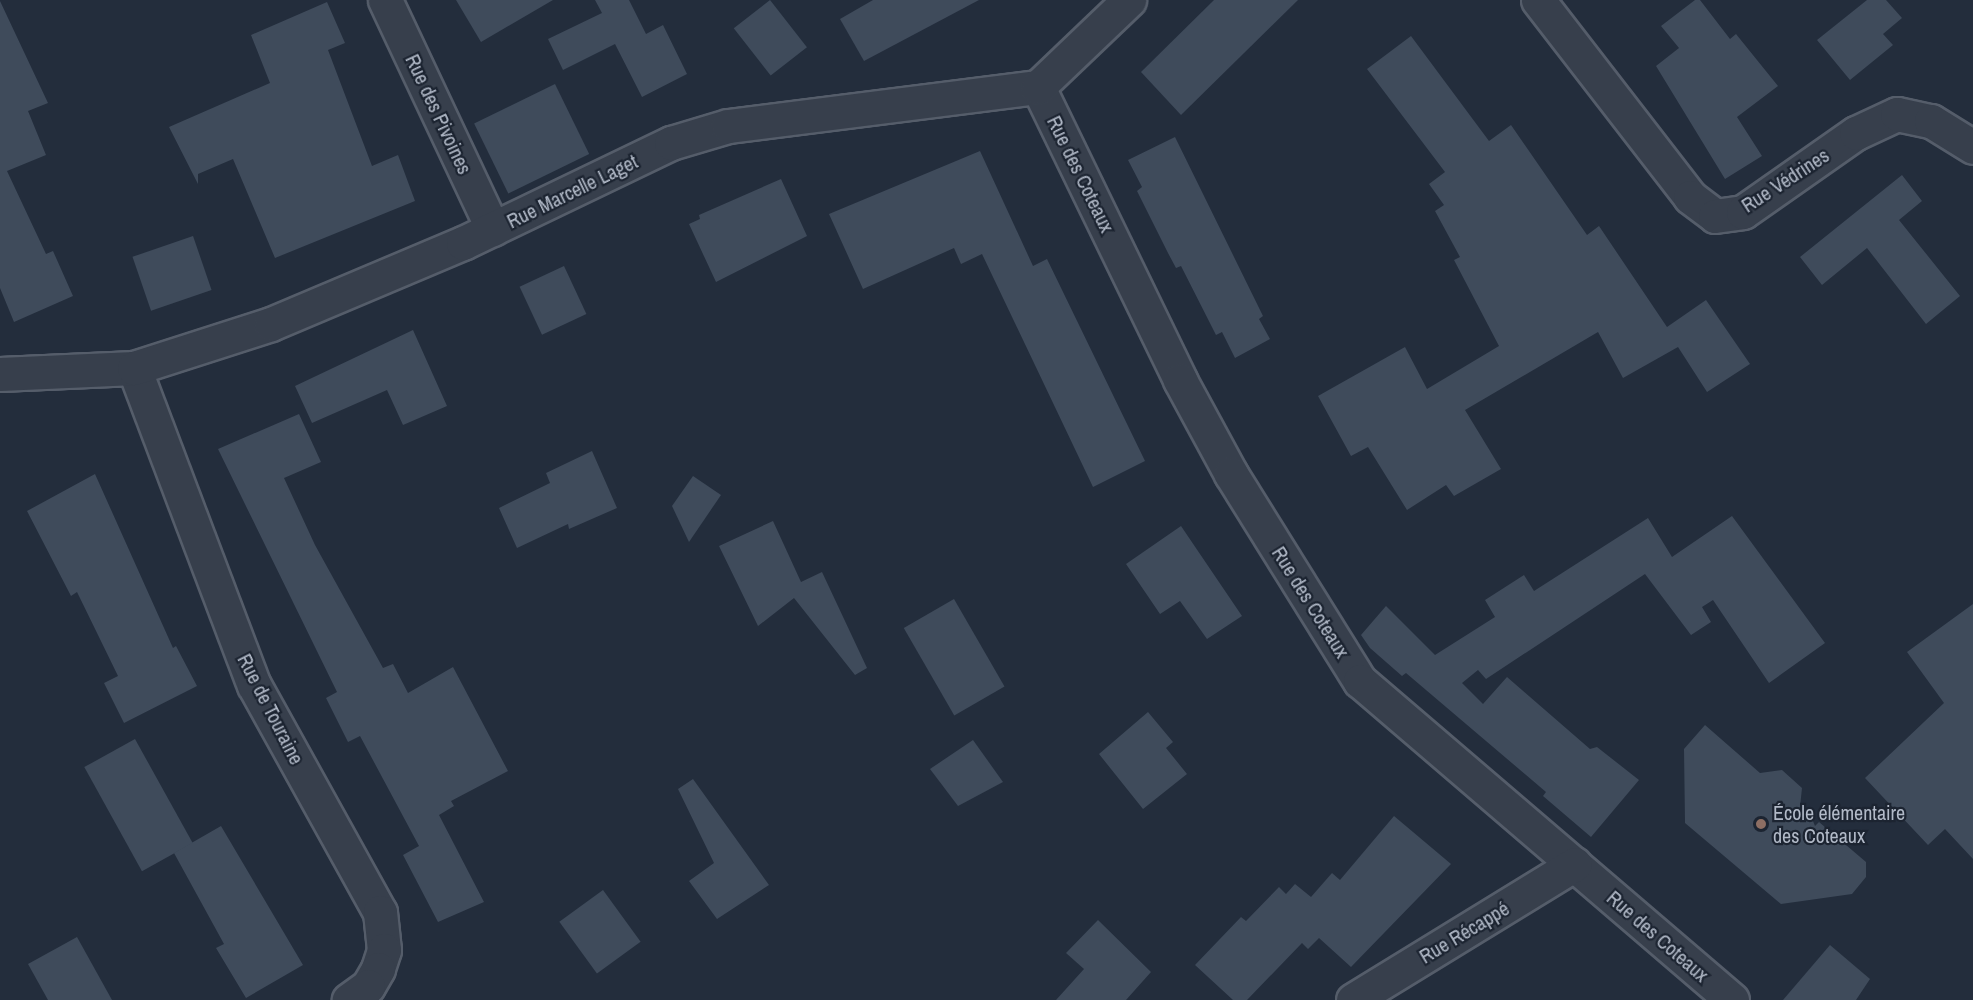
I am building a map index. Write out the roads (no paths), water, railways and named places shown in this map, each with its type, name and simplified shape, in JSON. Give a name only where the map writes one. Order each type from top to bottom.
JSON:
[{"type":"street","name":"Rue des Pivoines","points":[[385,0],[493,229]]},
{"type":"street","points":[[1038,87],[1129,0]]},
{"type":"street","name":"Rue Védrines","points":[[1539,0],[1690,197],[1715,216],[1743,212],[1856,132],[1897,114],[1931,121],[1973,147]]},
{"type":"street","name":"Rue Marcelle Laget","points":[[0,374],[134,368],[271,324],[493,229],[671,143],[728,126],[1038,87]]},
{"type":"street","name":"Rue des Coteaux","points":[[1038,87],[1192,401],[1232,474],[1360,681],[1732,1000]]},
{"type":"street","name":"Rue de Touraine","points":[[134,368],[254,684],[380,912],[384,941],[378,969],[368,986],[349,1000]]},
{"type":"street","name":"Rue Récappé","points":[[1353,1000],[1575,864]]},
{"type":"place","name":"École élémentaire des Coteaux","points":[[1761,824]]}]
